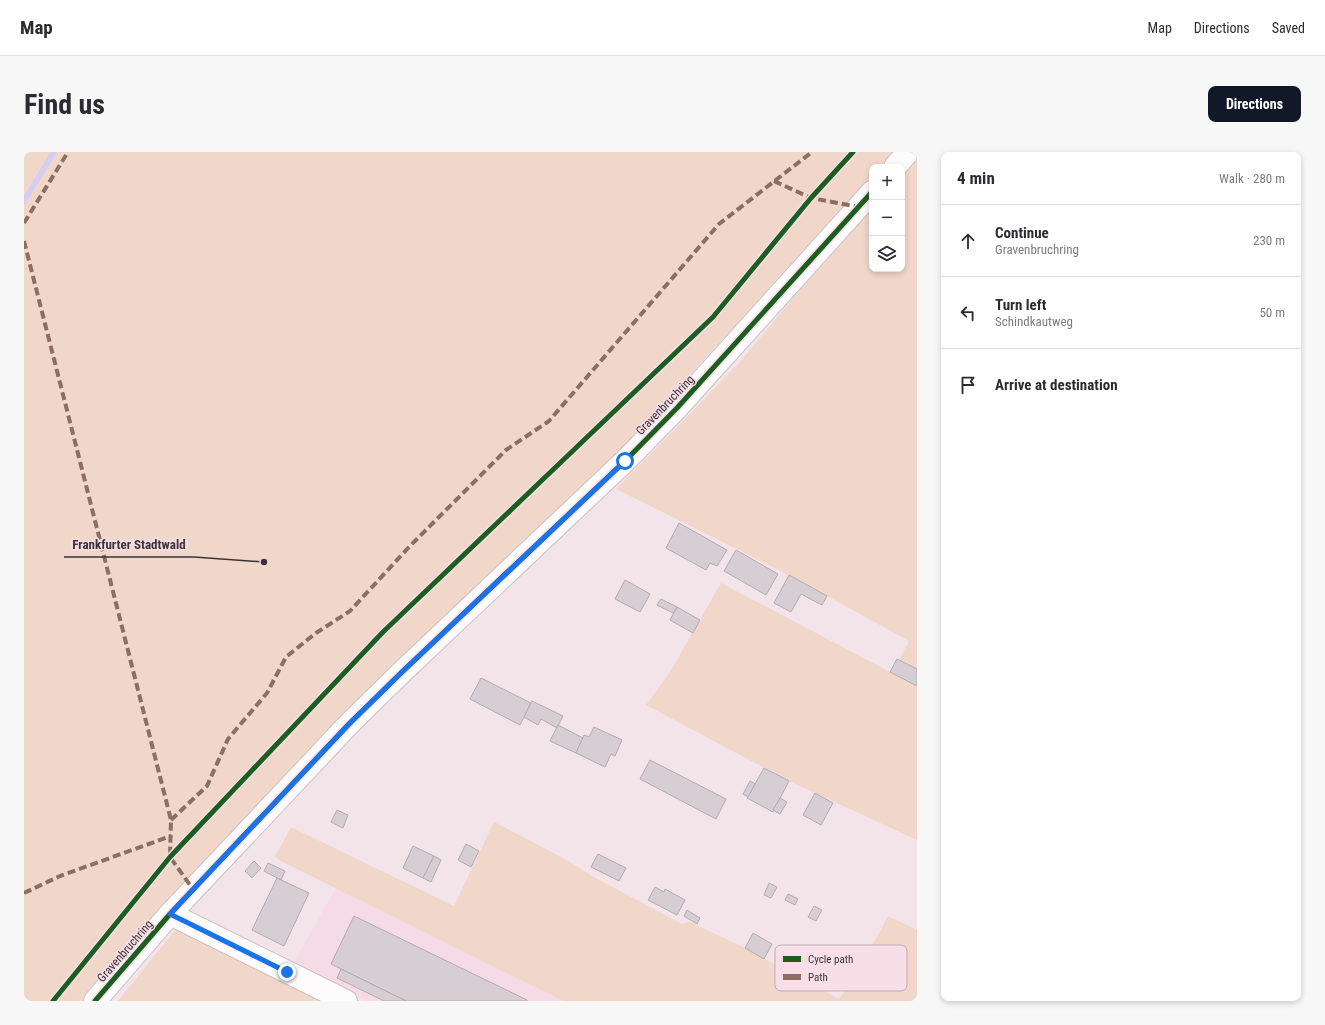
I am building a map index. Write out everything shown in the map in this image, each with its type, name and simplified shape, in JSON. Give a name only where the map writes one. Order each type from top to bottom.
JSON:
[{"type":"street","points":[[898,164],[908,152]]},
{"type":"street","name":"Gravenbruchring","points":[[95,1001],[170,914],[354,719],[625,461],[677,408],[869,195]]},
{"type":"street","points":[[170,914],[346,1001]]},
{"type":"shaded area","points":[[24,152],[893,152],[882,164],[869,164],[869,178],[614,458],[185,886],[82,1001],[24,1001]]},
{"type":"shaded area","points":[[917,155],[917,840],[789,781],[646,705],[669,674],[721,583],[890,672],[897,659],[899,660],[909,641],[789,575],[616,489],[740,362],[869,210],[869,272],[905,272],[905,169]]},
{"type":"shaded area","points":[[494,822],[567,860],[592,876],[682,924],[690,922],[745,948],[775,964],[775,991],[824,991],[839,999],[844,991],[907,991],[907,945],[873,945],[888,916],[917,930],[917,1001],[563,1001],[275,857],[291,827],[454,906]]},
{"type":"shaded area","points":[[336,888],[563,1001],[367,1001],[293,964]]},
{"type":"shaded area","points":[[176,929],[201,942],[330,1001],[118,1001]]},
{"type":"building","points":[[679,523],[727,550],[717,566],[710,563],[706,570],[666,548]]},
{"type":"building","points":[[736,550],[778,574],[766,595],[724,571]]},
{"type":"building","points":[[789,575],[827,596],[822,605],[801,594],[791,612],[774,603]]},
{"type":"building","points":[[625,580],[650,594],[640,612],[615,599]]},
{"type":"building","points":[[661,599],[677,607],[673,613],[657,605]]},
{"type":"building","points":[[677,607],[700,620],[693,633],[670,620]]},
{"type":"building","points":[[897,659],[917,669],[917,686],[890,672]]},
{"type":"building","points":[[481,678],[531,703],[520,725],[470,699]]},
{"type":"building","points":[[532,701],[563,716],[557,728],[541,719],[538,725],[524,717]]},
{"type":"building","points":[[558,725],[583,738],[576,753],[550,741]]},
{"type":"building","points":[[594,727],[622,740],[615,756],[611,754],[605,767],[576,753],[584,735],[589,737]]},
{"type":"building","points":[[650,760],[726,799],[716,819],[640,779]]},
{"type":"building","points":[[764,768],[789,781],[773,812],[747,798]]},
{"type":"building","points":[[750,781],[755,784],[748,797],[743,794]]},
{"type":"building","points":[[815,793],[833,803],[821,825],[803,815]]},
{"type":"building","points":[[780,798],[787,802],[780,814],[773,810]]},
{"type":"building","points":[[337,810],[348,815],[343,828],[331,822]]},
{"type":"building","points":[[466,844],[479,851],[471,867],[458,860]]},
{"type":"building","points":[[413,846],[434,856],[423,878],[403,868]]},
{"type":"building","points":[[598,854],[626,868],[619,881],[591,867]]},
{"type":"building","points":[[434,856],[441,860],[431,882],[423,878]]},
{"type":"building","points":[[254,861],[261,868],[252,878],[245,871]]},
{"type":"building","points":[[268,863],[285,871],[281,880],[264,871]]},
{"type":"building","points":[[277,878],[309,893],[284,946],[252,930]]},
{"type":"building","points":[[769,883],[777,887],[771,898],[764,895]]},
{"type":"building","points":[[655,887],[664,892],[665,889],[685,900],[677,915],[648,900]]},
{"type":"building","points":[[788,894],[798,899],[795,905],[785,900]]},
{"type":"building","points":[[814,906],[822,910],[816,921],[808,917]]},
{"type":"building","points":[[687,910],[700,918],[697,924],[684,916]]},
{"type":"building","points":[[354,916],[527,1001],[406,1001],[331,964]]},
{"type":"building","points":[[753,933],[772,944],[764,959],[745,948]]},
{"type":"building","points":[[341,969],[406,1001],[384,1001],[337,978]]},
{"type":"waterway","points":[[24,201],[54,152]]},
{"type":"marked path","points":[[24,223],[68,152]]},
{"type":"marked path","points":[[171,820],[207,786],[228,739],[267,693],[286,657],[316,633],[350,611],[409,547],[506,450],[549,421],[719,224],[812,152]]},
{"type":"marked path","points":[[774,181],[811,198],[859,207]]},
{"type":"marked path","points":[[24,241],[171,820],[170,857],[193,889]]},
{"type":"marked path","points":[[24,893],[60,876],[171,836]]},
{"type":"cycle path","points":[[53,1001],[170,857],[383,632],[713,317],[811,198],[853,152]]},
{"type":"cycle path","points":[[95,1001],[170,914],[349,724],[625,461],[677,408],[869,195]]},
{"type":"place","name":"Frankfurter Stadtwald","points":[[264,562]]},
{"type":"route","points":[[287,972],[170,914],[349,724],[625,461]]}]
